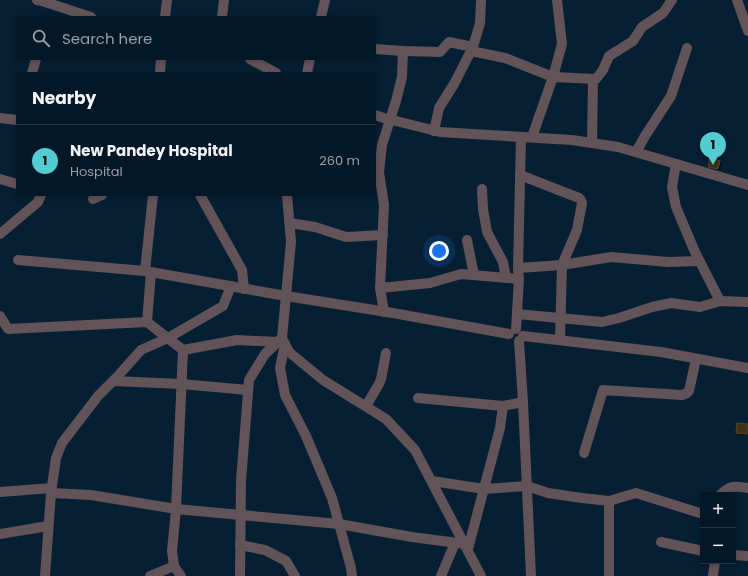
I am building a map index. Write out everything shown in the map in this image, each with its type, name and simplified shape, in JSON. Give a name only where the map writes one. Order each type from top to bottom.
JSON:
[{"type":"street","points":[[37,0],[88,16]]},
{"type":"street","points":[[165,16],[167,0]]},
{"type":"street","points":[[222,16],[224,0]]},
{"type":"street","points":[[321,16],[325,0]]},
{"type":"street","points":[[434,131],[439,108],[454,84],[472,49],[480,23],[481,0]]},
{"type":"street","points":[[532,138],[553,77],[562,44],[557,0]]},
{"type":"street","points":[[376,48],[403,51],[440,52],[449,42],[505,58],[553,77],[596,79],[603,70],[609,56],[633,41],[642,27],[663,13],[672,0]]},
{"type":"street","points":[[737,0],[748,31]]},
{"type":"street","points":[[636,152],[671,96],[687,48]]},
{"type":"street","points":[[384,312],[380,288],[384,204],[379,172],[382,146],[402,77],[403,51]]},
{"type":"street","points":[[32,72],[36,60]]},
{"type":"street","points":[[160,72],[161,60]]},
{"type":"street","points":[[252,60],[274,72]]},
{"type":"street","points":[[307,72],[310,60]]},
{"type":"street","points":[[592,143],[593,79]]},
{"type":"street","points":[[376,115],[440,132],[572,140],[618,147],[748,185]]},
{"type":"street","points":[[0,118],[16,120]]},
{"type":"street","points":[[521,137],[517,335],[523,402],[532,576]]},
{"type":"street","points":[[676,164],[672,187],[676,207],[699,261],[720,301]]},
{"type":"street","points":[[520,175],[579,198],[582,203],[577,230],[562,265],[560,340]]},
{"type":"street","points":[[0,179],[16,184]]},
{"type":"street","points":[[482,188],[483,209],[487,232],[503,262],[506,278]]},
{"type":"street","points":[[0,234],[38,202],[41,196]]},
{"type":"street","points":[[147,322],[148,271],[153,196]]},
{"type":"street","points":[[201,196],[242,270],[244,289]]},
{"type":"street","points":[[287,196],[291,242],[280,368],[285,395],[306,436],[332,498],[352,576]]},
{"type":"street","points":[[290,223],[315,227],[346,237],[383,235]]},
{"type":"street","points":[[467,240],[474,275]]},
{"type":"street","points":[[518,268],[562,265],[611,257],[668,262],[699,261]]},
{"type":"street","points":[[18,260],[148,271],[244,289],[517,335],[661,352],[748,368]]},
{"type":"street","points":[[380,288],[430,283],[460,274],[519,279]]},
{"type":"street","points":[[45,576],[51,491],[56,458],[62,443],[98,396],[114,381],[141,350],[168,338],[223,306],[231,286]]},
{"type":"street","points":[[517,314],[602,322],[619,318],[652,306],[671,304],[700,307],[720,301],[748,302],[748,311]]},
{"type":"street","points":[[0,316],[8,328],[147,322],[183,350],[237,340],[282,341]]},
{"type":"street","points":[[240,576],[241,481],[249,380],[265,354],[282,341]]},
{"type":"street","points":[[282,341],[289,352],[324,380],[386,419],[415,450],[432,481],[462,546],[481,576]]},
{"type":"street","points":[[181,576],[174,566],[172,551],[176,510],[183,350]]},
{"type":"street","points":[[366,406],[381,379],[386,353]]},
{"type":"street","points":[[584,454],[603,390],[682,395],[689,391],[696,358]]},
{"type":"street","points":[[114,381],[181,384],[248,390]]},
{"type":"street","points":[[418,398],[504,406],[523,402]]},
{"type":"street","points":[[441,576],[462,546],[484,489],[500,428],[504,406]]},
{"type":"street","points":[[432,481],[484,489],[527,486],[548,494],[609,501],[636,494],[700,513]]},
{"type":"street","points":[[723,492],[728,488],[748,488]]},
{"type":"street","points":[[0,492],[51,491],[91,494],[176,510],[339,524],[462,546]]},
{"type":"street","points":[[609,501],[609,576]]},
{"type":"street","points":[[0,534],[48,526]]},
{"type":"street","points":[[661,542],[700,551]]},
{"type":"street","points":[[240,545],[265,550],[286,561],[295,576]]},
{"type":"street","points":[[736,555],[748,556]]},
{"type":"street","points":[[713,576],[715,564]]},
{"type":"street","points":[[150,576],[174,566]]},
{"type":"building","points":[[710,158],[720,161],[718,169],[708,167]]},
{"type":"building","points":[[737,423],[748,424],[748,434],[736,433]]},
{"type":"place","name":"New Pandey Hospital","points":[[713,165]]}]
